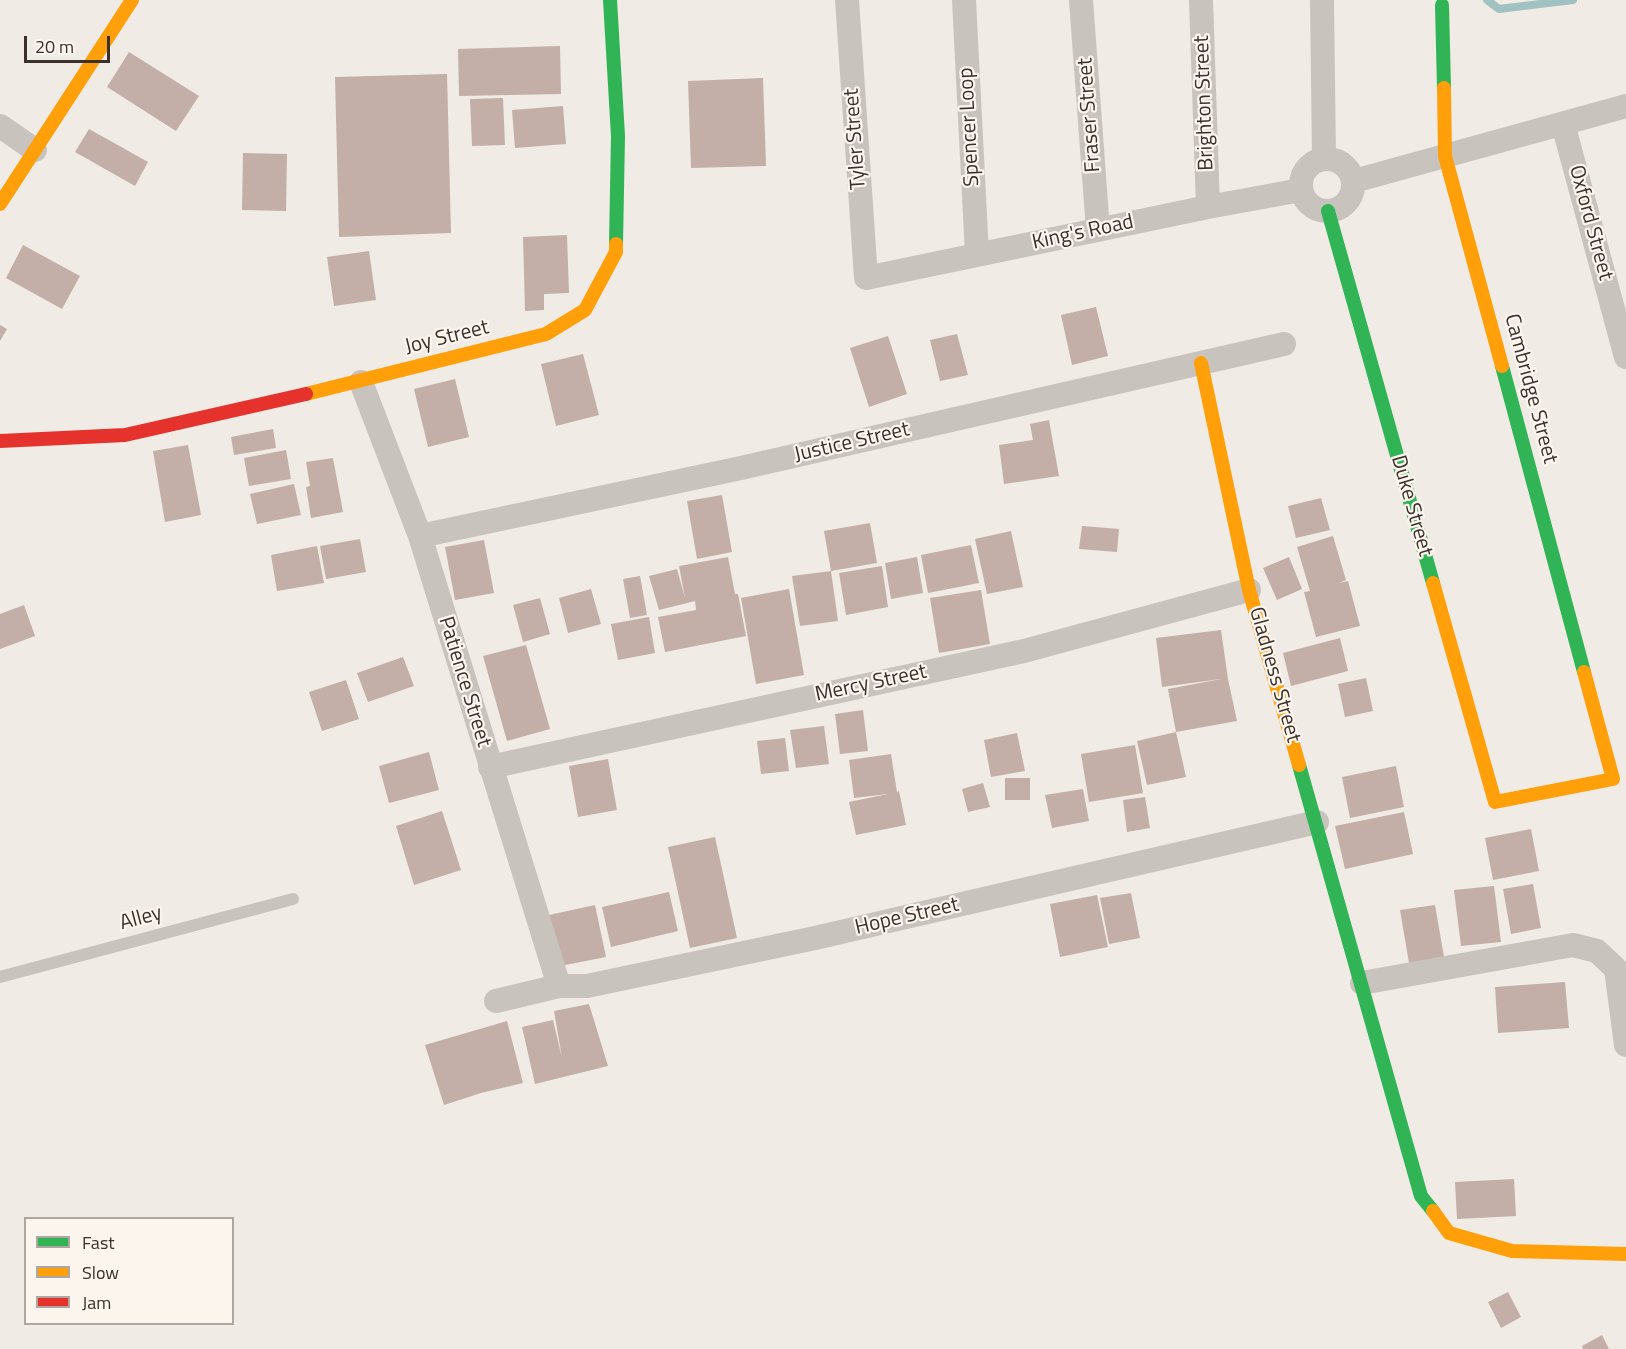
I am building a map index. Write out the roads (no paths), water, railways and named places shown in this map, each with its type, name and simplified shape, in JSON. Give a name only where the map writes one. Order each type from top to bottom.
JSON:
[{"type":"street","points":[[0,204],[132,0]]},
{"type":"street","name":"Joy Street","points":[[0,441],[125,435],[361,382],[546,334],[585,310],[616,252],[618,136],[610,0]]},
{"type":"street","name":"Tyler Street","points":[[847,0],[866,278]]},
{"type":"street","name":"Spencer Loop","points":[[964,0],[976,255]]},
{"type":"street","name":"Fraser Street","points":[[1081,0],[1098,230]]},
{"type":"street","name":"Brighton Street","points":[[1201,0],[1208,207]]},
{"type":"street","points":[[1322,0],[1324,158]]},
{"type":"street","name":"Cambridge Street","points":[[1442,5],[1445,156],[1613,779],[1495,801]]},
{"type":"street","points":[[1354,181],[1626,106]]},
{"type":"street","name":"Oxford Street","points":[[1563,124],[1626,357]]},
{"type":"street","points":[[0,126],[34,150]]},
{"type":"street","points":[[1324,158],[1332,158],[1347,166],[1354,181],[1351,197],[1337,210],[1319,210],[1311,205],[1301,190],[1304,172],[1316,161],[1324,158]]},
{"type":"street","name":"King's Road","points":[[866,278],[1301,190]]},
{"type":"street","name":"Duke Street","points":[[1328,211],[1495,801]]},
{"type":"street","name":"Justice Street","points":[[420,536],[752,465],[1284,344]]},
{"type":"street","name":"Gladness Street","points":[[1201,363],[1249,590],[1317,822],[1421,1196],[1449,1233],[1512,1251],[1626,1254]]},
{"type":"street","name":"Patience Street","points":[[361,382],[420,536],[559,986]]},
{"type":"street","name":"Mercy Street","points":[[490,767],[1024,651],[1249,590]]},
{"type":"street","name":"Hope Street","points":[[495,1001],[559,986],[587,986],[815,938],[1317,822]]},
{"type":"street","points":[[1362,983],[1538,949],[1573,945],[1597,951],[1616,969],[1626,1045]]},
{"type":"lane","name":"Alley","points":[[0,977],[293,899]]},
{"type":"waterway","points":[[1487,0],[1499,9],[1573,0]]}]
